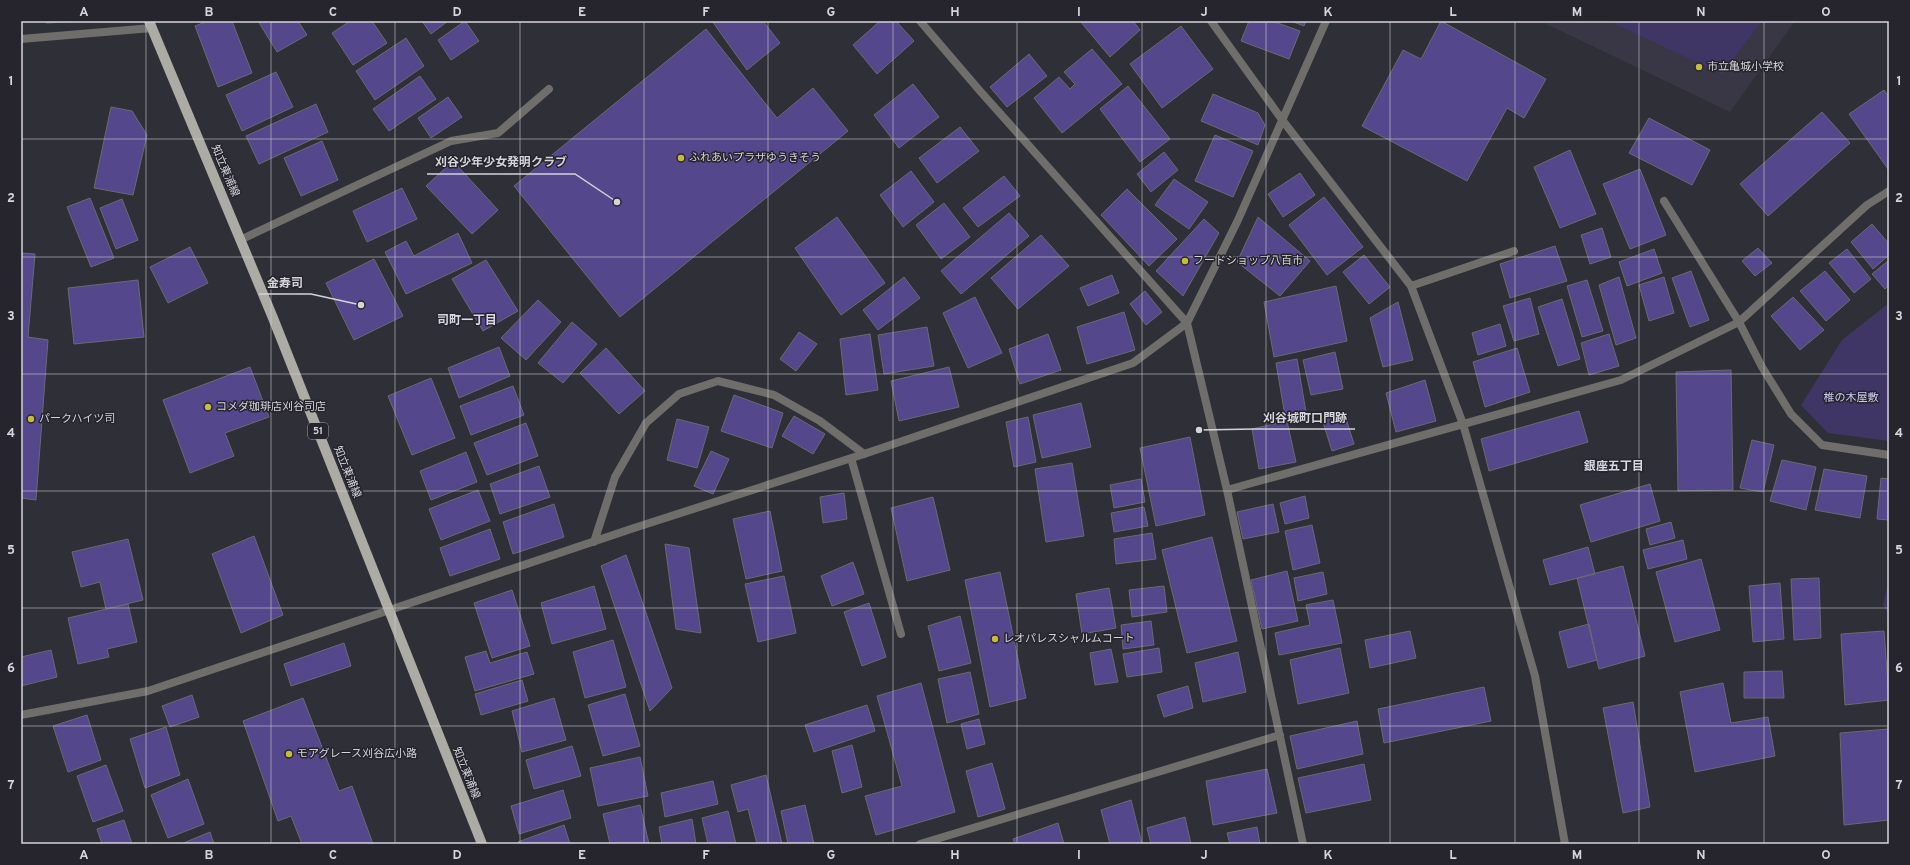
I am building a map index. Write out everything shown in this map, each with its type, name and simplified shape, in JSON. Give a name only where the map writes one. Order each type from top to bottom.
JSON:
[{"type":"main road","name":"知立東浦線","points":[[151,25],[273,318],[482,844]]},
{"type":"street","points":[[920,21],[1187,323],[1227,490],[1303,844]]},
{"type":"street","points":[[1211,21],[1283,121],[1411,286],[1463,424],[1536,676],[1565,844]]},
{"type":"street","points":[[21,715],[148,691],[594,542],[864,454],[1133,363],[1187,323],[1238,220],[1326,21]]},
{"type":"street","points":[[21,39],[151,25]]},
{"type":"street","points":[[240,240],[451,141],[498,133],[549,89]]},
{"type":"street","points":[[1227,490],[1621,380],[1739,322],[1867,206],[1889,191]]},
{"type":"street","points":[[1664,201],[1739,322],[1762,367],[1791,414],[1822,445],[1889,455]]},
{"type":"street","points":[[1411,286],[1514,251]]},
{"type":"street","points":[[594,542],[615,477],[646,423],[679,394],[718,382],[774,395],[820,421],[864,454]]},
{"type":"street","points":[[851,458],[901,634]]},
{"type":"street","points":[[920,844],[1280,734]]},
{"type":"shaded area","name":"市立亀城小学校","points":[[1540,21],[1795,21],[1730,112]]},
{"type":"green space","points":[[1609,21],[1762,21],[1722,74]]},
{"type":"green space","name":"椎の木屋敷","points":[[1889,303],[1889,441],[1828,433],[1801,405],[1842,340]]},
{"type":"green space","points":[[1889,580],[1889,615],[1883,605]]},
{"type":"building","points":[[46,21],[85,21],[46,23]]},
{"type":"building","points":[[208,21],[232,21],[252,73],[218,87],[195,26]]},
{"type":"building","points":[[258,21],[298,21],[307,35],[277,52]]},
{"type":"building","points":[[350,21],[372,21],[387,43],[353,65],[332,33]]},
{"type":"building","points":[[422,21],[448,21],[431,34]]},
{"type":"building","points":[[465,21],[479,41],[451,60],[438,40]]},
{"type":"building","points":[[712,21],[763,21],[780,43],[747,70]]},
{"type":"building","points":[[880,21],[896,21],[914,41],[877,74],[853,45]]},
{"type":"building","points":[[1080,21],[1133,21],[1140,30],[1110,57]]},
{"type":"building","points":[[1249,21],[1272,21],[1300,31],[1289,59],[1241,41]]},
{"type":"building","points":[[1291,21],[1306,21],[1304,26]]},
{"type":"building","points":[[1441,21],[1546,79],[1524,118],[1507,108],[1467,181],[1362,126],[1403,50],[1421,59]]},
{"type":"building","points":[[1181,26],[1213,69],[1162,108],[1130,64]]},
{"type":"building","name":"ふれあいプラザゆうきそう","points":[[706,29],[777,118],[813,88],[848,131],[620,317],[514,186]]},
{"type":"building","points":[[406,38],[424,66],[375,100],[356,71]]},
{"type":"building","points":[[1092,49],[1122,84],[1062,133],[1034,98],[1059,77],[1070,89],[1075,84],[1064,72]]},
{"type":"building","points":[[1029,54],[1047,76],[1007,107],[990,87]]},
{"type":"building","points":[[276,72],[293,107],[242,131],[226,95]]},
{"type":"building","points":[[420,76],[436,99],[389,131],[373,109]]},
{"type":"building","points":[[913,84],[939,117],[899,148],[874,115]]},
{"type":"building","points":[[1128,86],[1170,139],[1140,162],[1100,109]]},
{"type":"building","points":[[1884,90],[1889,97],[1888,169],[1849,114]]},
{"type":"building","points":[[1213,94],[1258,113],[1265,125],[1258,145],[1201,121]]},
{"type":"building","points":[[448,97],[462,117],[431,138],[418,118]]},
{"type":"building","points":[[316,104],[328,132],[259,164],[246,136]]},
{"type":"building","points":[[111,107],[132,111],[147,135],[133,195],[94,188]]},
{"type":"building","points":[[1822,112],[1850,143],[1768,216],[1740,184]]},
{"type":"building","points":[[1649,118],[1710,150],[1692,185],[1629,153]]},
{"type":"building","points":[[960,127],[979,151],[937,183],[919,158]]},
{"type":"building","points":[[1215,135],[1253,151],[1233,197],[1195,181]]},
{"type":"building","points":[[322,141],[338,180],[301,196],[284,158]]},
{"type":"building","points":[[1570,150],[1596,214],[1560,228],[1534,167]]},
{"type":"building","points":[[1164,152],[1178,170],[1151,192],[1137,174]]},
{"type":"building","points":[[453,161],[498,210],[472,234],[426,186]]},
{"type":"building","points":[[1640,169],[1666,235],[1630,249],[1603,184]]},
{"type":"building","points":[[911,171],[934,202],[903,227],[880,195]]},
{"type":"building","points":[[1300,173],[1315,195],[1283,217],[1268,194]]},
{"type":"building","points":[[1004,176],[1020,196],[978,227],[963,208]]},
{"type":"building","points":[[1174,179],[1208,202],[1189,229],[1155,205]]},
{"type":"building","points":[[402,188],[417,219],[367,242],[353,211]]},
{"type":"building","points":[[1127,189],[1177,239],[1149,266],[1101,215]]},
{"type":"building","points":[[1324,197],[1363,247],[1327,275],[1289,225]]},
{"type":"building","points":[[90,198],[114,258],[91,267],[67,207]]},
{"type":"building","points":[[122,199],[138,240],[116,249],[100,208]]},
{"type":"building","points":[[944,203],[970,237],[941,259],[916,225]]},
{"type":"building","points":[[1009,213],[1029,236],[961,294],[941,271]]},
{"type":"building","points":[[837,217],[885,283],[841,315],[795,248]]},
{"type":"building","points":[[1258,217],[1310,261],[1280,296],[1237,262]]},
{"type":"building","points":[[1204,219],[1219,233],[1183,296],[1156,271]]},
{"type":"building","points":[[1872,224],[1889,244],[1889,255],[1873,269],[1851,242]]},
{"type":"building","points":[[1602,228],[1611,257],[1590,264],[1581,235]]},
{"type":"building","points":[[458,233],[472,263],[406,294],[385,252],[406,241],[414,256]]},
{"type":"building","points":[[1041,235],[1069,266],[1018,309],[991,278]]},
{"type":"building","points":[[1555,246],[1567,281],[1510,298],[1500,264]]},
{"type":"building","points":[[190,247],[208,283],[168,303],[150,267]]},
{"type":"building","points":[[1758,248],[1772,263],[1755,276],[1742,261]]},
{"type":"building","points":[[1654,249],[1662,273],[1627,286],[1619,262]]},
{"type":"building","points":[[1847,249],[1871,279],[1854,293],[1829,263]]},
{"type":"building","name":"パークハイツ司","points":[[21,253],[35,254],[28,337],[48,340],[36,500],[21,498]]},
{"type":"building","points":[[1364,255],[1390,287],[1369,304],[1343,272]]},
{"type":"building","points":[[374,259],[403,316],[354,340],[326,283]]},
{"type":"building","points":[[486,260],[518,311],[483,331],[452,279]]},
{"type":"building","points":[[1889,260],[1889,285],[1885,289],[1872,274]]},
{"type":"building","points":[[1691,271],[1709,320],[1690,327],[1672,278]]},
{"type":"building","points":[[1825,271],[1850,300],[1826,321],[1800,291]]},
{"type":"building","points":[[1112,275],[1119,293],[1088,306],[1080,288]]},
{"type":"building","points":[[904,277],[920,298],[878,330],[863,310]]},
{"type":"building","points":[[1619,277],[1636,338],[1616,345],[1599,285]]},
{"type":"building","points":[[1664,277],[1674,313],[1649,321],[1639,285]]},
{"type":"building","points":[[138,280],[144,337],[74,344],[68,288]]},
{"type":"building","points":[[1587,280],[1603,331],[1582,337],[1567,286]]},
{"type":"building","points":[[1336,286],[1347,341],[1274,357],[1264,302]]},
{"type":"building","points":[[1145,291],[1162,312],[1146,325],[1130,304]]},
{"type":"building","points":[[975,297],[1002,353],[968,368],[943,313]]},
{"type":"building","points":[[1793,297],[1824,330],[1800,350],[1771,316]]},
{"type":"building","points":[[1530,298],[1539,334],[1514,341],[1503,306]]},
{"type":"building","points":[[1562,299],[1580,359],[1558,366],[1538,307]]},
{"type":"building","points":[[538,300],[561,322],[526,360],[501,338]]},
{"type":"building","points":[[1398,302],[1413,360],[1383,367],[1370,318]]},
{"type":"building","points":[[1124,312],[1135,350],[1087,364],[1077,327]]},
{"type":"building","points":[[572,322],[597,344],[563,383],[538,363]]},
{"type":"building","points":[[1500,324],[1506,346],[1478,355],[1472,333]]},
{"type":"building","points":[[927,327],[934,366],[884,374],[878,335]]},
{"type":"building","points":[[799,332],[817,344],[796,371],[780,359]]},
{"type":"building","points":[[870,334],[878,390],[846,395],[840,339]]},
{"type":"building","points":[[1048,334],[1061,370],[1020,384],[1009,349]]},
{"type":"building","points":[[1609,334],[1619,366],[1589,375],[1581,343]]},
{"type":"building","points":[[499,347],[510,376],[459,398],[448,368]]},
{"type":"building","points":[[606,348],[645,391],[619,414],[580,373]]},
{"type":"building","points":[[1517,348],[1530,392],[1485,407],[1473,362]]},
{"type":"building","points":[[1335,352],[1343,389],[1311,395],[1303,360]]},
{"type":"building","points":[[1297,359],[1306,412],[1285,416],[1276,363]]},
{"type":"building","points":[[250,367],[269,417],[225,433],[234,456],[190,473],[163,400]]},
{"type":"building","points":[[949,367],[959,407],[899,421],[891,381]]},
{"type":"building","points":[[1731,370],[1733,490],[1678,491],[1676,372]]},
{"type":"building","points":[[431,378],[455,438],[412,455],[388,396]]},
{"type":"building","points":[[1425,380],[1436,421],[1396,432],[1386,393]]},
{"type":"building","points":[[513,386],[524,415],[471,435],[460,406]]},
{"type":"building","points":[[734,395],[783,413],[772,448],[721,431]]},
{"type":"building","points":[[1081,403],[1091,447],[1042,458],[1033,415]]},
{"type":"building","points":[[1579,411],[1588,442],[1489,471],[1481,439]]},
{"type":"building","points":[[1344,412],[1354,444],[1332,451],[1322,419]]},
{"type":"building","points":[[794,416],[825,434],[813,454],[782,436]]},
{"type":"building","points":[[1028,417],[1036,462],[1014,467],[1006,422]]},
{"type":"building","points":[[677,419],[709,427],[697,468],[667,460]]},
{"type":"building","points":[[1287,421],[1296,462],[1259,469],[1252,429]]},
{"type":"building","points":[[526,423],[538,456],[487,475],[474,443]]},
{"type":"building","points":[[1190,437],[1205,515],[1156,526],[1140,448]]},
{"type":"building","points":[[1752,440],[1774,445],[1763,492],[1740,488]]},
{"type":"building","points":[[711,451],[729,459],[713,494],[694,486]]},
{"type":"building","points":[[466,452],[477,482],[431,500],[420,471]]},
{"type":"building","points":[[1782,460],[1816,467],[1806,510],[1770,501]]},
{"type":"building","points":[[1072,463],[1084,536],[1046,542],[1035,469]]},
{"type":"building","points":[[539,466],[550,497],[500,514],[490,484]]},
{"type":"building","points":[[1824,469],[1867,476],[1860,518],[1815,510]]},
{"type":"building","points":[[1881,478],[1889,479],[1889,520],[1877,519]]},
{"type":"building","points":[[1141,479],[1145,502],[1114,508],[1110,485]]},
{"type":"building","points":[[1650,484],[1660,521],[1591,542],[1580,505]]},
{"type":"building","points":[[478,490],[490,521],[441,540],[429,509]]},
{"type":"building","points":[[844,493],[847,519],[823,523],[820,497]]},
{"type":"building","points":[[1305,496],[1309,518],[1285,524],[1280,503]]},
{"type":"building","points":[[933,497],[950,570],[907,581],[891,508]]},
{"type":"building","points":[[554,504],[564,537],[513,554],[503,522]]},
{"type":"building","points":[[1273,504],[1279,532],[1243,539],[1237,512]]},
{"type":"building","points":[[1144,507],[1148,526],[1114,532],[1111,513]]},
{"type":"building","points":[[770,511],[782,571],[746,579],[733,519]]},
{"type":"building","points":[[1671,522],[1675,538],[1650,545],[1646,529]]},
{"type":"building","points":[[1312,525],[1320,563],[1293,570],[1285,531]]},
{"type":"building","points":[[490,529],[500,559],[450,576],[440,548]]},
{"type":"building","points":[[1152,533],[1156,559],[1116,564],[1114,539]]},
{"type":"building","points":[[254,536],[283,615],[241,633],[212,554]]},
{"type":"building","points":[[1212,537],[1237,641],[1187,653],[1162,550]]},
{"type":"building","points":[[128,539],[143,600],[106,609],[100,582],[81,587],[72,552]]},
{"type":"building","points":[[1683,540],[1687,559],[1648,569],[1643,550]]},
{"type":"building","points":[[665,544],[689,548],[701,633],[676,629]]},
{"type":"building","points":[[1588,547],[1595,574],[1550,585],[1543,560]]},
{"type":"building","points":[[626,555],[672,688],[650,711],[601,566]]},
{"type":"building","points":[[1701,559],[1720,630],[1675,642],[1656,572]]},
{"type":"building","points":[[853,562],[864,594],[832,606],[821,576]]},
{"type":"building","points":[[1623,566],[1645,656],[1599,669],[1577,578]]},
{"type":"building","points":[[1287,571],[1298,621],[1262,629],[1251,580]]},
{"type":"building","name":"レオパレスシャルムコート","points":[[1000,572],[1026,698],[990,707],[965,580]]},
{"type":"building","points":[[1323,572],[1327,594],[1298,601],[1294,578]]},
{"type":"building","points":[[784,576],[796,633],[758,642],[745,584]]},
{"type":"building","points":[[1819,578],[1821,638],[1794,640],[1791,579]]},
{"type":"building","points":[[1780,583],[1784,639],[1753,642],[1749,586]]},
{"type":"building","points":[[594,586],[606,629],[552,644],[541,603]]},
{"type":"building","points":[[1164,586],[1167,612],[1132,617],[1129,590]]},
{"type":"building","points":[[1109,588],[1116,628],[1082,634],[1076,594]]},
{"type":"building","points":[[512,590],[530,646],[492,658],[474,603]]},
{"type":"building","points":[[1333,600],[1342,643],[1279,655],[1275,633],[1310,625],[1306,605]]},
{"type":"building","points":[[869,603],[886,657],[862,666],[844,612]]},
{"type":"building","points":[[128,604],[137,642],[107,649],[109,657],[78,664],[68,618]]},
{"type":"building","points":[[960,616],[971,663],[939,671],[928,626]]},
{"type":"building","points":[[1151,621],[1154,645],[1123,649],[1121,625]]},
{"type":"building","points":[[1589,624],[1597,660],[1568,668],[1559,632]]},
{"type":"building","points":[[1410,631],[1416,658],[1370,668],[1365,640]]},
{"type":"building","points":[[1884,631],[1889,700],[1845,705],[1841,634]]},
{"type":"building","points":[[613,640],[626,687],[585,698],[573,652]]},
{"type":"building","points":[[344,643],[351,666],[291,686],[284,664]]},
{"type":"building","points":[[1159,648],[1162,672],[1127,677],[1123,654]]},
{"type":"building","points":[[1340,648],[1349,693],[1298,704],[1290,660]]},
{"type":"building","points":[[1111,649],[1118,682],[1095,685],[1090,653]]},
{"type":"building","points":[[51,650],[57,677],[21,686],[21,657]]},
{"type":"building","points":[[486,651],[490,663],[527,652],[534,674],[475,691],[465,657]]},
{"type":"building","points":[[1238,652],[1246,692],[1203,702],[1195,663]]},
{"type":"building","points":[[1782,671],[1784,698],[1744,698],[1744,672]]},
{"type":"building","points":[[970,672],[979,714],[947,723],[938,679]]},
{"type":"building","points":[[522,680],[528,701],[481,715],[475,694]]},
{"type":"building","points":[[921,683],[955,812],[876,835],[865,796],[902,786],[877,696]]},
{"type":"building","points":[[1723,683],[1731,723],[1768,717],[1775,756],[1695,772],[1680,692]]},
{"type":"building","points":[[1188,686],[1193,708],[1164,717],[1157,695]]},
{"type":"building","points":[[1484,687],[1491,721],[1384,743],[1378,709]]},
{"type":"building","points":[[625,694],[640,746],[603,756],[588,705]]},
{"type":"building","points":[[192,695],[199,717],[170,727],[162,706]]},
{"type":"building","name":"モアグレース刈谷広小路","points":[[303,698],[339,791],[352,786],[373,844],[302,844],[291,816],[278,821],[243,721]]},
{"type":"building","points":[[554,698],[566,740],[522,752],[512,711]]},
{"type":"building","points":[[1633,702],[1650,807],[1623,813],[1603,708]]},
{"type":"building","points":[[867,705],[875,731],[814,752],[805,725]]},
{"type":"building","points":[[87,715],[101,760],[68,772],[53,726]]},
{"type":"building","points":[[979,719],[985,744],[967,749],[961,724]]},
{"type":"building","points":[[1357,721],[1363,754],[1297,769],[1290,736]]},
{"type":"building","points":[[166,727],[180,775],[145,788],[130,739]]},
{"type":"building","points":[[1889,729],[1889,820],[1844,825],[1840,733]]},
{"type":"building","points":[[852,745],[862,787],[842,793],[832,751]]},
{"type":"building","points":[[572,746],[581,776],[534,789],[526,760]]},
{"type":"building","points":[[640,757],[648,796],[598,806],[590,768]]},
{"type":"building","points":[[992,763],[1005,809],[978,817],[966,771]]},
{"type":"building","points":[[1364,764],[1371,800],[1306,813],[1298,778]]},
{"type":"building","points":[[106,765],[123,811],[93,822],[77,776]]},
{"type":"building","points":[[1267,769],[1277,813],[1213,825],[1206,781]]},
{"type":"building","points":[[766,775],[782,844],[757,844],[748,809],[738,812],[731,785]]},
{"type":"building","points":[[188,779],[204,824],[168,838],[151,795]]},
{"type":"building","points":[[713,781],[718,804],[665,817],[661,793]]},
{"type":"building","points":[[563,790],[571,818],[519,834],[511,806]]},
{"type":"building","points":[[1131,800],[1142,844],[1110,844],[1101,810]]},
{"type":"building","points":[[640,805],[649,844],[610,844],[603,814]]},
{"type":"building","points":[[805,805],[814,844],[788,844],[781,811]]},
{"type":"building","points":[[728,811],[736,844],[708,844],[702,818]]},
{"type":"building","points":[[1185,817],[1191,844],[1151,844],[1147,828]]},
{"type":"building","points":[[692,819],[696,844],[662,844],[659,827]]},
{"type":"building","points":[[124,820],[132,844],[102,844],[97,829]]},
{"type":"building","points":[[1058,823],[1064,844],[1015,844],[1013,839]]},
{"type":"building","points":[[564,825],[570,844],[518,844],[518,842]]},
{"type":"building","points":[[1257,827],[1260,844],[1230,844],[1227,833]]},
{"type":"building","points":[[210,832],[214,844],[181,844]]},
{"type":"place","name":"市立亀城小学校","points":[[1699,67]]},
{"type":"place","name":"ふれあいプラザゆうきそう","points":[[681,158]]},
{"type":"place","name":"刈谷少年少女発明クラブ","points":[[617,202]]},
{"type":"place","name":"フードショップ八百市","points":[[1185,261]]},
{"type":"place","name":"金寿司","points":[[361,305]]},
{"type":"place","name":"コメダ珈琲店刈谷司店","points":[[208,407]]},
{"type":"place","name":"パークハイツ司","points":[[31,419]]},
{"type":"place","name":"刈谷城町口門跡","points":[[1199,430]]},
{"type":"place","name":"レオパレスシャルムコート","points":[[995,639]]},
{"type":"place","name":"モアグレース刈谷広小路","points":[[289,754]]},
{"type":"district","name":"司町一丁目","points":[[467,321]]},
{"type":"district","name":"銀座五丁目","points":[[1614,467]]}]
